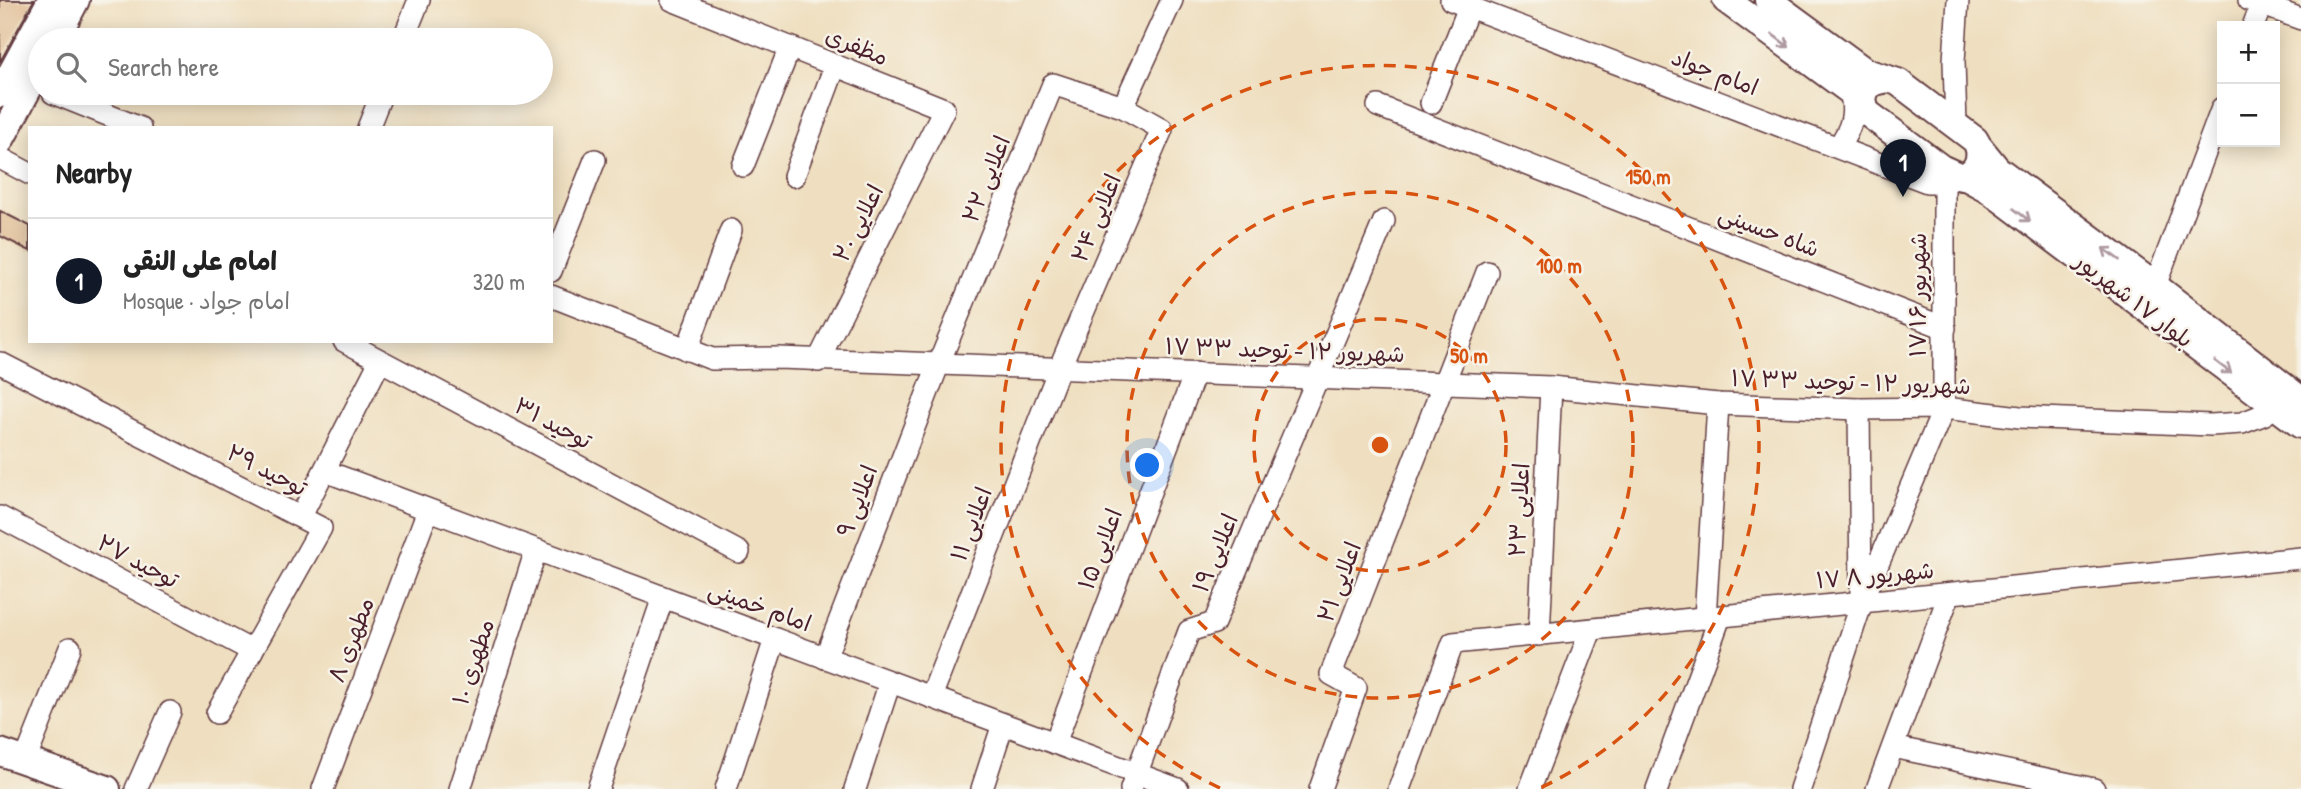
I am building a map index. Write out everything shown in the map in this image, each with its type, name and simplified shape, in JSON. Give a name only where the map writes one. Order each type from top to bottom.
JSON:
[{"type":"main road","points":[[42,28],[51,0]]},
{"type":"main road","points":[[61,28],[76,0]]},
{"type":"main road","points":[[1726,0],[1857,100],[1863,99],[1866,88],[1874,82],[1888,79]]},
{"type":"main road","name":"بلوار ۱۷ شهریور","points":[[1768,0],[1866,72],[1898,82],[1975,140],[1997,169],[2155,286],[2301,400]]},
{"type":"main road","points":[[0,141],[25,81]]},
{"type":"main road","name":"بلوار ۱۷ شهریور","points":[[1857,100],[1872,118],[1957,179],[1988,189],[2301,425]]},
{"type":"main road","points":[[1957,179],[1979,162],[1980,148]]},
{"type":"main road","points":[[0,752],[107,789]]},
{"type":"street","points":[[408,28],[419,0]]},
{"type":"street","name":"مظفری","points":[[672,0],[944,109]]},
{"type":"street","points":[[1122,107],[1172,0]]},
{"type":"street","points":[[1956,126],[1954,61],[1958,0]]},
{"type":"street","points":[[2253,21],[2255,2],[2301,19]]},
{"type":"street","points":[[1431,103],[1460,4]]},
{"type":"street","name":"امام جواد","points":[[1460,4],[1927,182],[1957,179]]},
{"type":"street","points":[[743,166],[790,47]]},
{"type":"street","points":[[794,176],[835,66]]},
{"type":"street","name":"اعلایی ۲۲","points":[[939,363],[1053,84],[1122,107]]},
{"type":"street","points":[[1838,147],[1852,121],[1857,100]]},
{"type":"street","points":[[84,105],[135,126]]},
{"type":"street","points":[[369,126],[377,105]]},
{"type":"street","name":"شاه حسینی","points":[[1378,106],[1945,328]]},
{"type":"street","name":"اعلایی ۲۴","points":[[1059,369],[1163,129],[1122,107]]},
{"type":"street","name":"اعلایی ۲۰","points":[[818,360],[944,109]]},
{"type":"street","points":[[2155,286],[2217,121]]},
{"type":"street","points":[[0,158],[28,173]]},
{"type":"street","points":[[553,266],[595,160]]},
{"type":"street","name":"۱۷ شهریور ۱۶","points":[[1944,408],[1945,328],[1957,179]]},
{"type":"street","points":[[1317,377],[1384,221]]},
{"type":"street","points":[[687,350],[731,230]]},
{"type":"street","points":[[1445,382],[1488,272]]},
{"type":"street","name":"۱۷ شهریور ۱۲ - توحید ۳۳","points":[[553,297],[712,359],[779,358],[939,363],[1445,382],[1551,387],[1718,404],[1859,409],[1944,408],[2020,417],[2211,425],[2242,423],[2265,414],[2275,405]]},
{"type":"street","name":"توحید ۳۱","points":[[348,343],[738,552]]},
{"type":"street","points":[[301,516],[380,361]]},
{"type":"street","name":"توحید ۲۹","points":[[0,363],[321,528],[217,713]]},
{"type":"street","name":"اعلایی ۹","points":[[825,658],[939,363]]},
{"type":"street","name":"اعلایی ۱۱","points":[[931,697],[1059,369]]},
{"type":"street","name":"اعلایی ۱۵","points":[[1055,743],[1195,373]]},
{"type":"street","name":"اعلایی ۱۹","points":[[1133,781],[1189,631],[1214,623],[1317,377]]},
{"type":"street","name":"اعلایی ۲۱","points":[[1320,789],[1356,688],[1331,674],[1445,382]]},
{"type":"street","name":"اعلایی ۲۳","points":[[1539,635],[1551,387]]},
{"type":"street","points":[[1657,789],[1713,617],[1718,404]]},
{"type":"street","points":[[1800,789],[1861,601],[1944,408]]},
{"type":"street","points":[[1859,409],[1861,601]]},
{"type":"street","name":"امام خمینی","points":[[325,471],[1055,743],[1133,781],[1178,789]]},
{"type":"street","name":"مطهری ۸","points":[[323,789],[428,510]]},
{"type":"street","name":"توحید ۲۷","points":[[0,517],[252,651]]},
{"type":"street","name":"مطهری ۱۰","points":[[460,789],[536,550]]},
{"type":"street","name":"۱۷ شهریور ۸","points":[[1399,789],[1453,643],[2301,558]]},
{"type":"street","points":[[1877,789],[1949,595]]},
{"type":"street","points":[[598,789],[663,597]]},
{"type":"street","points":[[1530,789],[1591,630]]},
{"type":"street","points":[[726,789],[775,639]]},
{"type":"street","points":[[25,761],[70,648]]},
{"type":"street","points":[[855,789],[890,682]]},
{"type":"street","points":[[136,789],[170,712]]},
{"type":"street","points":[[982,789],[1003,724]]},
{"type":"street","points":[[1893,747],[2094,789]]},
{"type":"building","points":[[0,0],[34,0],[0,62]]},
{"type":"building","points":[[0,211],[28,225],[28,250],[0,236]]},
{"type":"place","name":"امام علی النقی","points":[[1903,197]]}]
